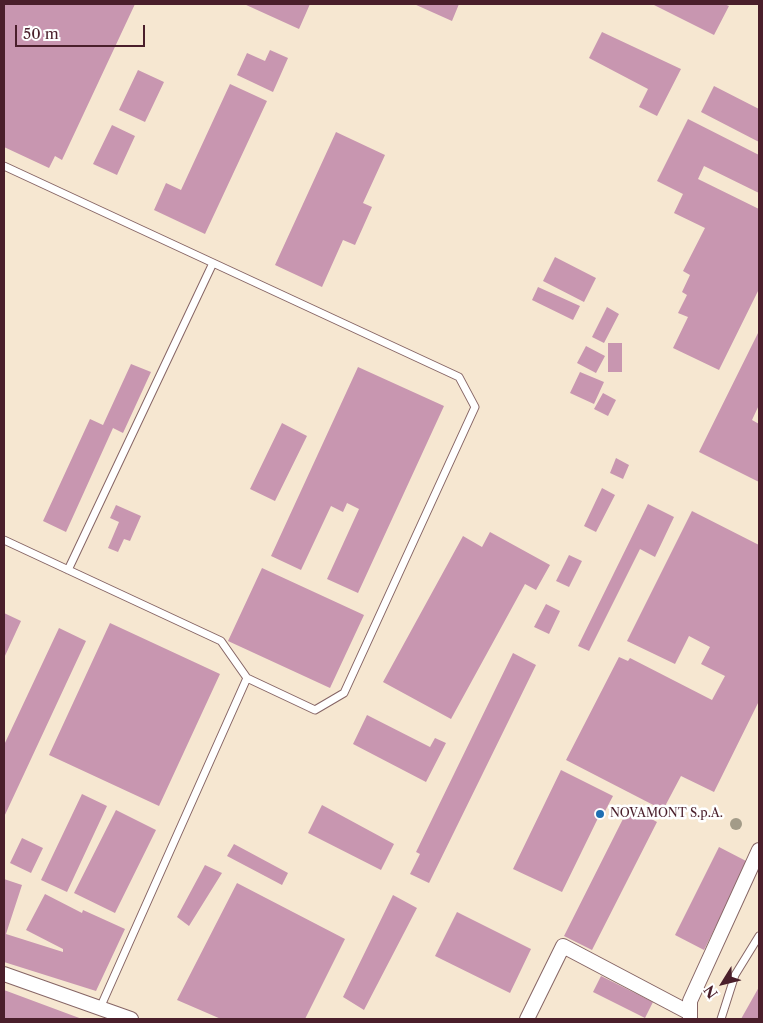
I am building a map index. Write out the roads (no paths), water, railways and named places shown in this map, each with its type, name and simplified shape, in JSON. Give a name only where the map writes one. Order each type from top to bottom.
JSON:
[{"type":"street","points":[[527,1019],[563,946],[689,1015],[690,1001],[759,850]]},
{"type":"street","points":[[4,974],[131,1019]]},
{"type":"lane","points":[[4,166],[459,377],[475,407],[344,693],[314,710],[247,678],[221,641],[4,540]]},
{"type":"lane","points":[[68,570],[214,263]]},
{"type":"lane","points":[[100,1008],[247,678]]},
{"type":"lane","points":[[721,1019],[735,976],[759,936]]},
{"type":"place","name":"NOVAMONT S.p.A.","points":[[600,814]]}]
